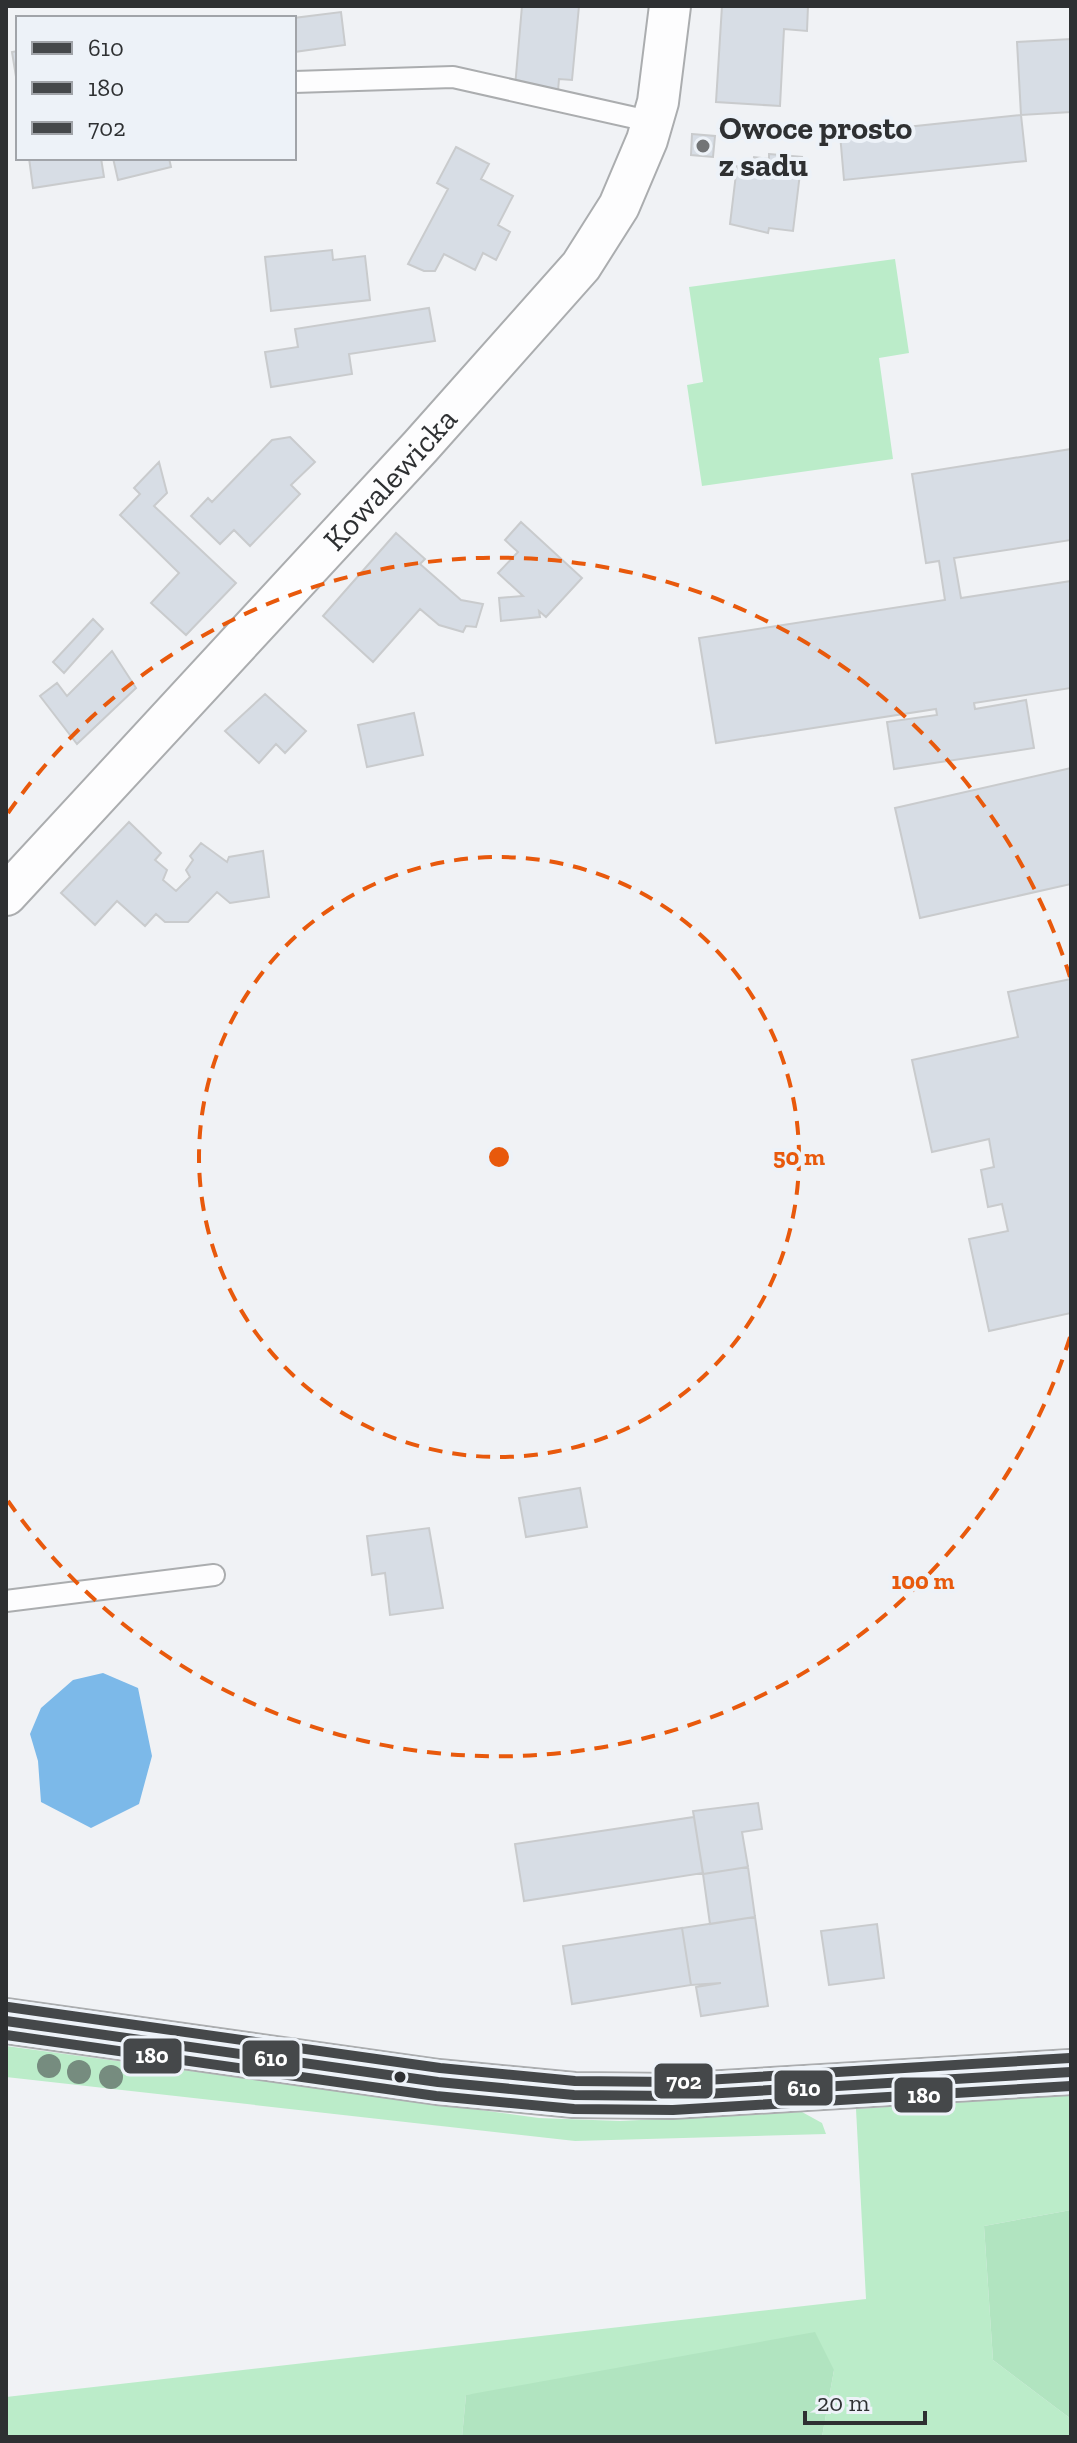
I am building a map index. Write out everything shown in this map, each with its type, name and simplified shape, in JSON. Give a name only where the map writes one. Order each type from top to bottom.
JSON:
[{"type":"street","name":"Kowalewicka","points":[[6,895],[552,302],[593,250],[619,206],[653,122],[670,6]]},
{"type":"street","points":[[6,2021],[452,2083],[574,2095],[672,2096],[1071,2072]]},
{"type":"lane","points":[[296,82],[453,77],[653,122]]},
{"type":"lane","points":[[6,1601],[214,1575]]},
{"type":"green space","points":[[895,259],[909,353],[879,358],[893,459],[702,486],[687,385],[703,382],[689,287]]},
{"type":"green space","points":[[6,2046],[539,2118],[620,2121],[802,2112],[822,2123],[826,2134],[575,2141],[6,2077]]},
{"type":"green space","points":[[1071,2095],[1071,2210],[984,2226],[993,2360],[1071,2419],[1071,2437],[822,2437],[834,2370],[466,2395],[462,2437],[6,2437],[6,2397],[866,2299],[856,2109]]},
{"type":"green space","points":[[1071,2210],[1071,2419],[993,2360],[984,2226]]},
{"type":"green space","points":[[815,2332],[834,2370],[822,2437],[462,2437],[466,2395]]},
{"type":"water","points":[[103,1673],[138,1688],[152,1756],[139,1804],[91,1828],[41,1802],[38,1761],[30,1734],[41,1708],[73,1680]]},
{"type":"building","points":[[522,6],[579,6],[572,80],[559,79],[558,91],[515,87]]},
{"type":"building","points":[[722,6],[808,6],[807,31],[784,29],[780,106],[716,102]]},
{"type":"building","points":[[341,12],[345,45],[296,52],[296,18]]},
{"type":"building","points":[[1071,39],[1071,112],[1021,115],[1017,42]]},
{"type":"building","points":[[16,51],[16,77],[12,52]]},
{"type":"building","points":[[1021,115],[1026,161],[844,180],[840,134]]},
{"type":"building","name":"Owoce prosto z sadu","points":[[692,134],[715,136],[713,157],[691,155]]},
{"type":"building","points":[[456,147],[489,164],[481,179],[513,196],[498,225],[510,232],[496,260],[483,253],[475,270],[444,254],[435,271],[424,271],[408,264],[448,189],[437,183]]},
{"type":"building","points":[[769,154],[802,157],[793,231],[769,228],[768,233],[730,224],[737,166],[752,168],[754,157],[769,159]]},
{"type":"building","points":[[29,160],[101,160],[104,177],[33,188]]},
{"type":"building","points":[[113,160],[169,160],[171,167],[118,180]]},
{"type":"building","points":[[332,250],[333,260],[365,256],[370,300],[271,311],[265,257]]},
{"type":"building","points":[[429,308],[435,341],[349,354],[352,374],[271,387],[265,352],[298,347],[295,329]]},
{"type":"building","points":[[290,437],[315,462],[291,485],[300,494],[250,546],[234,530],[220,544],[191,516],[208,498],[212,502],[272,440]]},
{"type":"building","points":[[1071,449],[1071,540],[954,558],[961,598],[1071,581],[1071,688],[974,703],[975,709],[1026,700],[1034,748],[894,769],[887,722],[937,715],[936,709],[716,743],[699,638],[945,600],[939,561],[926,563],[912,474]]},
{"type":"building","points":[[159,462],[167,493],[154,506],[236,583],[186,635],[151,603],[179,573],[120,515],[140,494],[134,488]]},
{"type":"building","points":[[521,522],[582,578],[546,617],[539,611],[540,617],[501,621],[499,598],[523,596],[498,573],[518,552],[505,540]]},
{"type":"building","points":[[396,533],[425,559],[420,564],[461,600],[483,604],[476,627],[466,626],[463,632],[439,625],[420,609],[373,662],[323,616]]},
{"type":"building","points":[[93,619],[103,629],[64,673],[53,662]]},
{"type":"building","points":[[112,651],[136,688],[77,744],[40,696],[57,683],[67,696]]},
{"type":"building","points":[[265,694],[306,731],[285,753],[276,744],[259,763],[225,731]]},
{"type":"building","points":[[414,713],[423,755],[367,767],[358,725]]},
{"type":"building","points":[[1071,768],[1071,884],[920,918],[895,808]]},
{"type":"building","points":[[129,822],[161,853],[155,860],[167,870],[163,880],[176,891],[190,877],[186,870],[193,860],[190,856],[201,843],[227,862],[229,857],[263,851],[269,897],[230,903],[217,892],[188,922],[165,922],[156,914],[145,926],[117,901],[95,925],[61,893]]},
{"type":"building","points":[[1071,979],[1071,1313],[989,1331],[969,1239],[1008,1231],[1002,1204],[988,1207],[981,1170],[994,1167],[989,1139],[932,1152],[912,1060],[1018,1037],[1008,992]]},
{"type":"building","points":[[580,1488],[587,1527],[526,1537],[519,1498]]},
{"type":"building","points":[[429,1528],[443,1608],[390,1615],[385,1573],[372,1575],[367,1536]]},
{"type":"building","points":[[758,1803],[762,1829],[742,1832],[748,1867],[703,1874],[693,1811]]},
{"type":"building","points":[[694,1817],[703,1873],[524,1901],[515,1844]]},
{"type":"building","points":[[748,1867],[755,1917],[710,1924],[703,1874]]},
{"type":"building","points":[[755,1917],[768,2006],[701,2016],[696,1987],[721,1983],[691,1985],[682,1928]]},
{"type":"building","points":[[877,1924],[884,1978],[829,1985],[821,1931]]},
{"type":"building","points":[[682,1928],[691,1985],[572,2004],[563,1946]]},
{"type":"transit line","name":"702","points":[[8,2007],[440,2068],[575,2081],[672,2082],[1070,2058]]},
{"type":"transit line","name":"610","points":[[6,2021],[438,2082],[574,2095],[672,2096],[1071,2072]]},
{"type":"transit line","name":"180","points":[[6,2035],[436,2096],[574,2109],[673,2110],[1071,2086]]},
{"type":"place","name":"Owoce prosto z sadu","points":[[703,146]]}]
